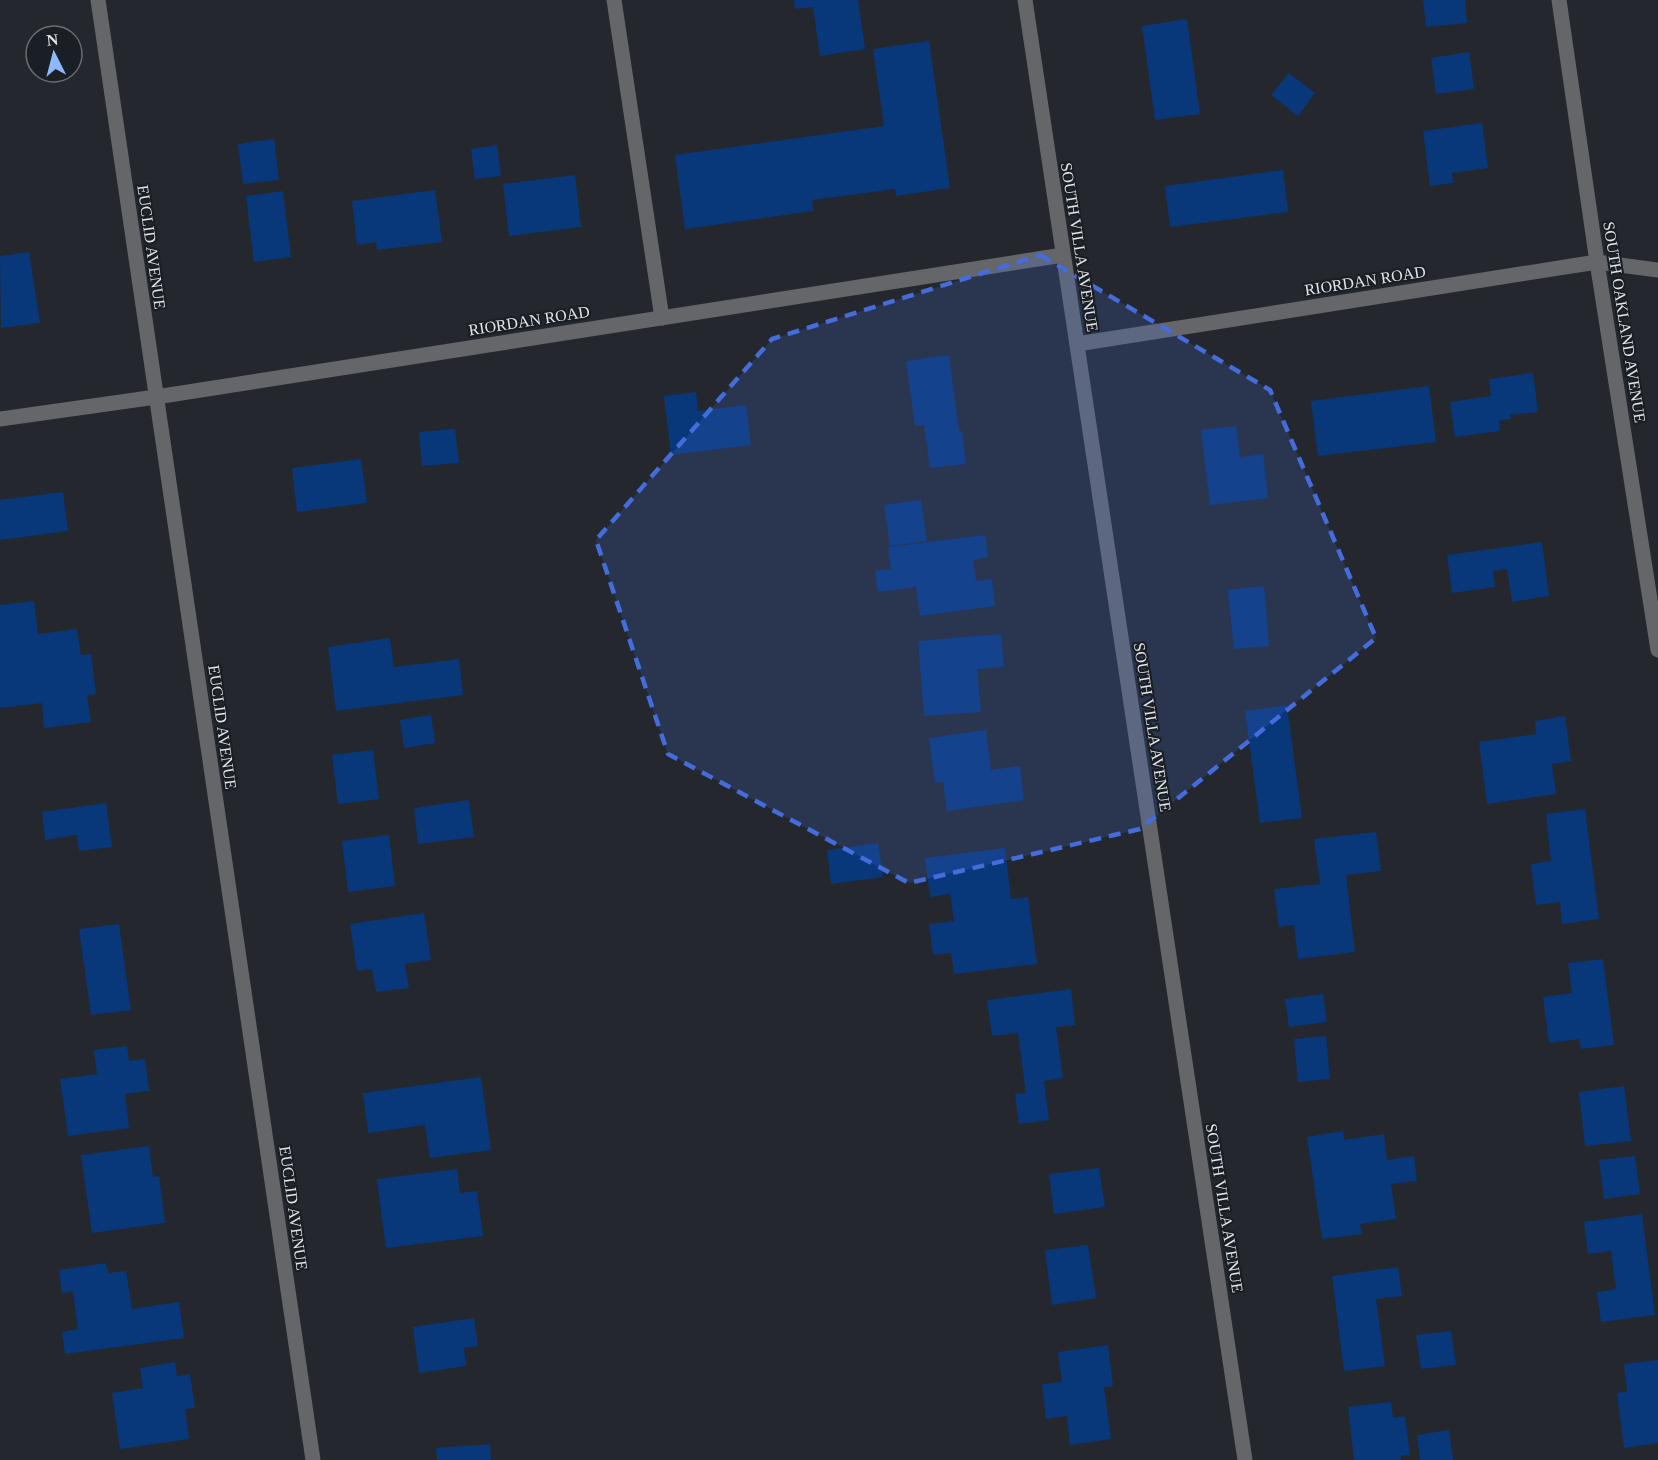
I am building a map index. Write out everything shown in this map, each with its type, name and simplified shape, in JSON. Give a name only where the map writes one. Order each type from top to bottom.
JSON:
[{"type":"street","name":"EUCLID AVENUE","points":[[98,0],[313,1460]]},
{"type":"street","points":[[614,0],[662,318]]},
{"type":"street","name":"SOUTH VILLA AVENUE","points":[[1025,0],[1245,1460]]},
{"type":"street","name":"SOUTH OAKLAND AVENUE","points":[[1559,0],[1658,650]]},
{"type":"street","name":"RIORDAN ROAD","points":[[0,419],[156,397],[1064,255]]},
{"type":"street","name":"RIORDAN ROAD","points":[[1077,344],[1598,262],[1658,270]]},
{"type":"highlighted area","points":[[1040,255],[1270,390],[1376,638],[1140,829],[909,883],[668,754],[596,540],[772,339]]},
{"type":"building","points":[[794,0],[858,0],[865,49],[820,56],[813,7],[795,9]]},
{"type":"building","points":[[1423,0],[1465,0],[1467,23],[1426,27]]},
{"type":"building","points":[[1187,19],[1200,114],[1155,120],[1142,26]]},
{"type":"building","points":[[929,41],[950,188],[896,196],[895,189],[812,200],[813,211],[685,229],[675,155],[884,126],[873,49]]},
{"type":"building","points":[[1469,52],[1474,89],[1436,94],[1431,58]]},
{"type":"building","points":[[1289,73],[1315,93],[1298,116],[1271,95]]},
{"type":"building","points":[[1482,123],[1488,168],[1452,173],[1453,183],[1430,186],[1423,131]]},
{"type":"building","points":[[274,139],[279,180],[243,184],[238,144]]},
{"type":"building","points":[[497,145],[501,176],[475,179],[471,149]]},
{"type":"building","points":[[1283,170],[1288,212],[1170,227],[1165,186]]},
{"type":"building","points":[[575,175],[581,227],[509,236],[503,184]]},
{"type":"building","points":[[435,190],[442,242],[377,250],[376,242],[357,245],[352,201]]},
{"type":"building","points":[[283,191],[291,257],[254,262],[246,196]]},
{"type":"building","points":[[29,252],[40,323],[1,328],[0,256]]},
{"type":"building","points":[[949,355],[959,431],[962,431],[966,464],[930,468],[924,425],[915,426],[906,361]]},
{"type":"building","points":[[1533,373],[1538,412],[1510,415],[1511,419],[1499,421],[1500,431],[1455,437],[1450,402],[1491,396],[1489,379]]},
{"type":"building","points":[[1429,386],[1436,442],[1318,456],[1311,401]]},
{"type":"building","points":[[696,392],[698,411],[746,405],[751,445],[671,455],[664,396]]},
{"type":"building","points":[[1236,426],[1240,457],[1263,454],[1268,498],[1210,505],[1201,430]]},
{"type":"building","points":[[455,429],[459,463],[422,466],[419,432]]},
{"type":"building","points":[[361,459],[367,503],[297,512],[292,468]]},
{"type":"building","points":[[63,492],[68,531],[0,540],[0,500]]},
{"type":"building","points":[[921,500],[927,541],[890,546],[884,505]]},
{"type":"building","points":[[985,535],[988,557],[973,560],[976,581],[992,579],[995,606],[920,616],[916,587],[878,592],[875,571],[891,569],[888,547]]},
{"type":"building","points":[[1542,542],[1549,596],[1512,602],[1507,569],[1493,571],[1495,587],[1452,593],[1447,555]]},
{"type":"building","points":[[1264,586],[1269,646],[1234,649],[1228,590]]},
{"type":"building","points":[[34,601],[38,634],[77,629],[81,655],[91,654],[96,694],[87,695],[91,722],[44,728],[42,703],[0,708],[0,605]]},
{"type":"building","points":[[1001,634],[1004,667],[977,669],[981,712],[924,716],[918,641]]},
{"type":"building","points":[[390,638],[394,667],[459,659],[463,695],[336,711],[328,647]]},
{"type":"building","points":[[1287,705],[1302,818],[1260,823],[1245,711]]},
{"type":"building","points":[[431,715],[435,743],[404,748],[400,720]]},
{"type":"building","points":[[1565,716],[1571,761],[1552,764],[1556,794],[1487,804],[1479,742],[1536,734],[1535,721]]},
{"type":"building","points":[[986,730],[991,770],[1020,766],[1024,800],[947,811],[943,782],[935,783],[929,738]]},
{"type":"building","points":[[373,750],[379,799],[338,804],[332,755]]},
{"type":"building","points":[[469,800],[474,837],[418,844],[414,808]]},
{"type":"building","points":[[106,803],[112,847],[79,851],[77,835],[45,840],[42,812]]},
{"type":"building","points":[[1585,809],[1599,919],[1562,924],[1560,902],[1536,905],[1531,864],[1551,861],[1546,814]]},
{"type":"building","points":[[1376,832],[1381,871],[1346,875],[1355,952],[1298,959],[1294,925],[1279,927],[1274,889],[1320,884],[1314,839]]},
{"type":"building","points":[[389,835],[395,886],[348,892],[342,841]]},
{"type":"building","points":[[878,843],[883,877],[831,884],[827,850]]},
{"type":"building","points":[[1005,848],[1011,899],[1028,897],[1037,964],[954,974],[951,953],[933,955],[929,924],[954,921],[950,894],[930,897],[925,858]]},
{"type":"building","points":[[424,913],[431,960],[405,964],[409,988],[376,992],[372,969],[357,971],[350,924]]},
{"type":"building","points":[[119,924],[131,1010],[91,1015],[79,929]]},
{"type":"building","points":[[1603,959],[1614,1045],[1581,1049],[1579,1039],[1549,1043],[1543,997],[1572,993],[1568,963]]},
{"type":"building","points":[[1071,989],[1075,1025],[1056,1027],[1063,1078],[1044,1081],[1049,1120],[1019,1124],[1015,1094],[1026,1093],[1018,1033],[992,1036],[987,1000]]},
{"type":"building","points":[[1323,994],[1327,1022],[1289,1027],[1285,999]]},
{"type":"building","points":[[1326,1036],[1330,1079],[1298,1082],[1294,1039]]},
{"type":"building","points":[[127,1046],[129,1061],[145,1059],[149,1091],[125,1094],[129,1128],[68,1136],[60,1079],[97,1074],[94,1050]]},
{"type":"building","points":[[481,1077],[491,1150],[430,1158],[425,1125],[368,1133],[363,1093]]},
{"type":"building","points":[[1624,1086],[1631,1141],[1585,1146],[1579,1092]]},
{"type":"building","points":[[1343,1131],[1344,1140],[1384,1134],[1387,1160],[1414,1156],[1417,1181],[1391,1184],[1396,1219],[1360,1224],[1362,1234],[1322,1239],[1307,1137]]},
{"type":"building","points":[[149,1146],[153,1177],[159,1176],[165,1223],[92,1233],[81,1155]]},
{"type":"building","points":[[1635,1156],[1640,1194],[1604,1199],[1599,1160]]},
{"type":"building","points":[[1099,1168],[1105,1207],[1054,1214],[1049,1174]]},
{"type":"building","points":[[457,1169],[460,1193],[477,1191],[483,1236],[386,1248],[377,1179]]},
{"type":"building","points":[[1642,1214],[1655,1315],[1601,1322],[1597,1292],[1616,1289],[1611,1251],[1588,1254],[1584,1222]]},
{"type":"building","points":[[1088,1245],[1096,1298],[1052,1305],[1045,1250]]},
{"type":"building","points":[[106,1263],[108,1273],[126,1271],[132,1309],[179,1302],[184,1338],[65,1354],[62,1332],[78,1329],[73,1291],[62,1293],[59,1270]]},
{"type":"building","points":[[1398,1267],[1402,1296],[1376,1299],[1385,1366],[1344,1371],[1332,1276]]},
{"type":"building","points":[[474,1318],[478,1346],[464,1348],[466,1366],[419,1373],[413,1327]]},
{"type":"building","points":[[1451,1331],[1456,1365],[1421,1369],[1416,1335]]},
{"type":"building","points":[[1108,1345],[1113,1386],[1104,1387],[1111,1439],[1070,1445],[1067,1416],[1046,1419],[1042,1384],[1062,1382],[1058,1352]]},
{"type":"building","points":[[1658,1360],[1658,1443],[1624,1448],[1617,1393],[1627,1391],[1624,1364]]},
{"type":"building","points":[[175,1362],[177,1376],[190,1374],[195,1408],[185,1409],[189,1439],[120,1449],[112,1393],[143,1388],[140,1368]]},
{"type":"building","points":[[1391,1402],[1393,1418],[1405,1416],[1410,1455],[1400,1456],[1401,1460],[1354,1460],[1348,1407]]},
{"type":"building","points":[[1449,1430],[1453,1460],[1420,1460],[1417,1435]]},
{"type":"building","points":[[490,1444],[491,1460],[437,1460],[436,1448]]}]
